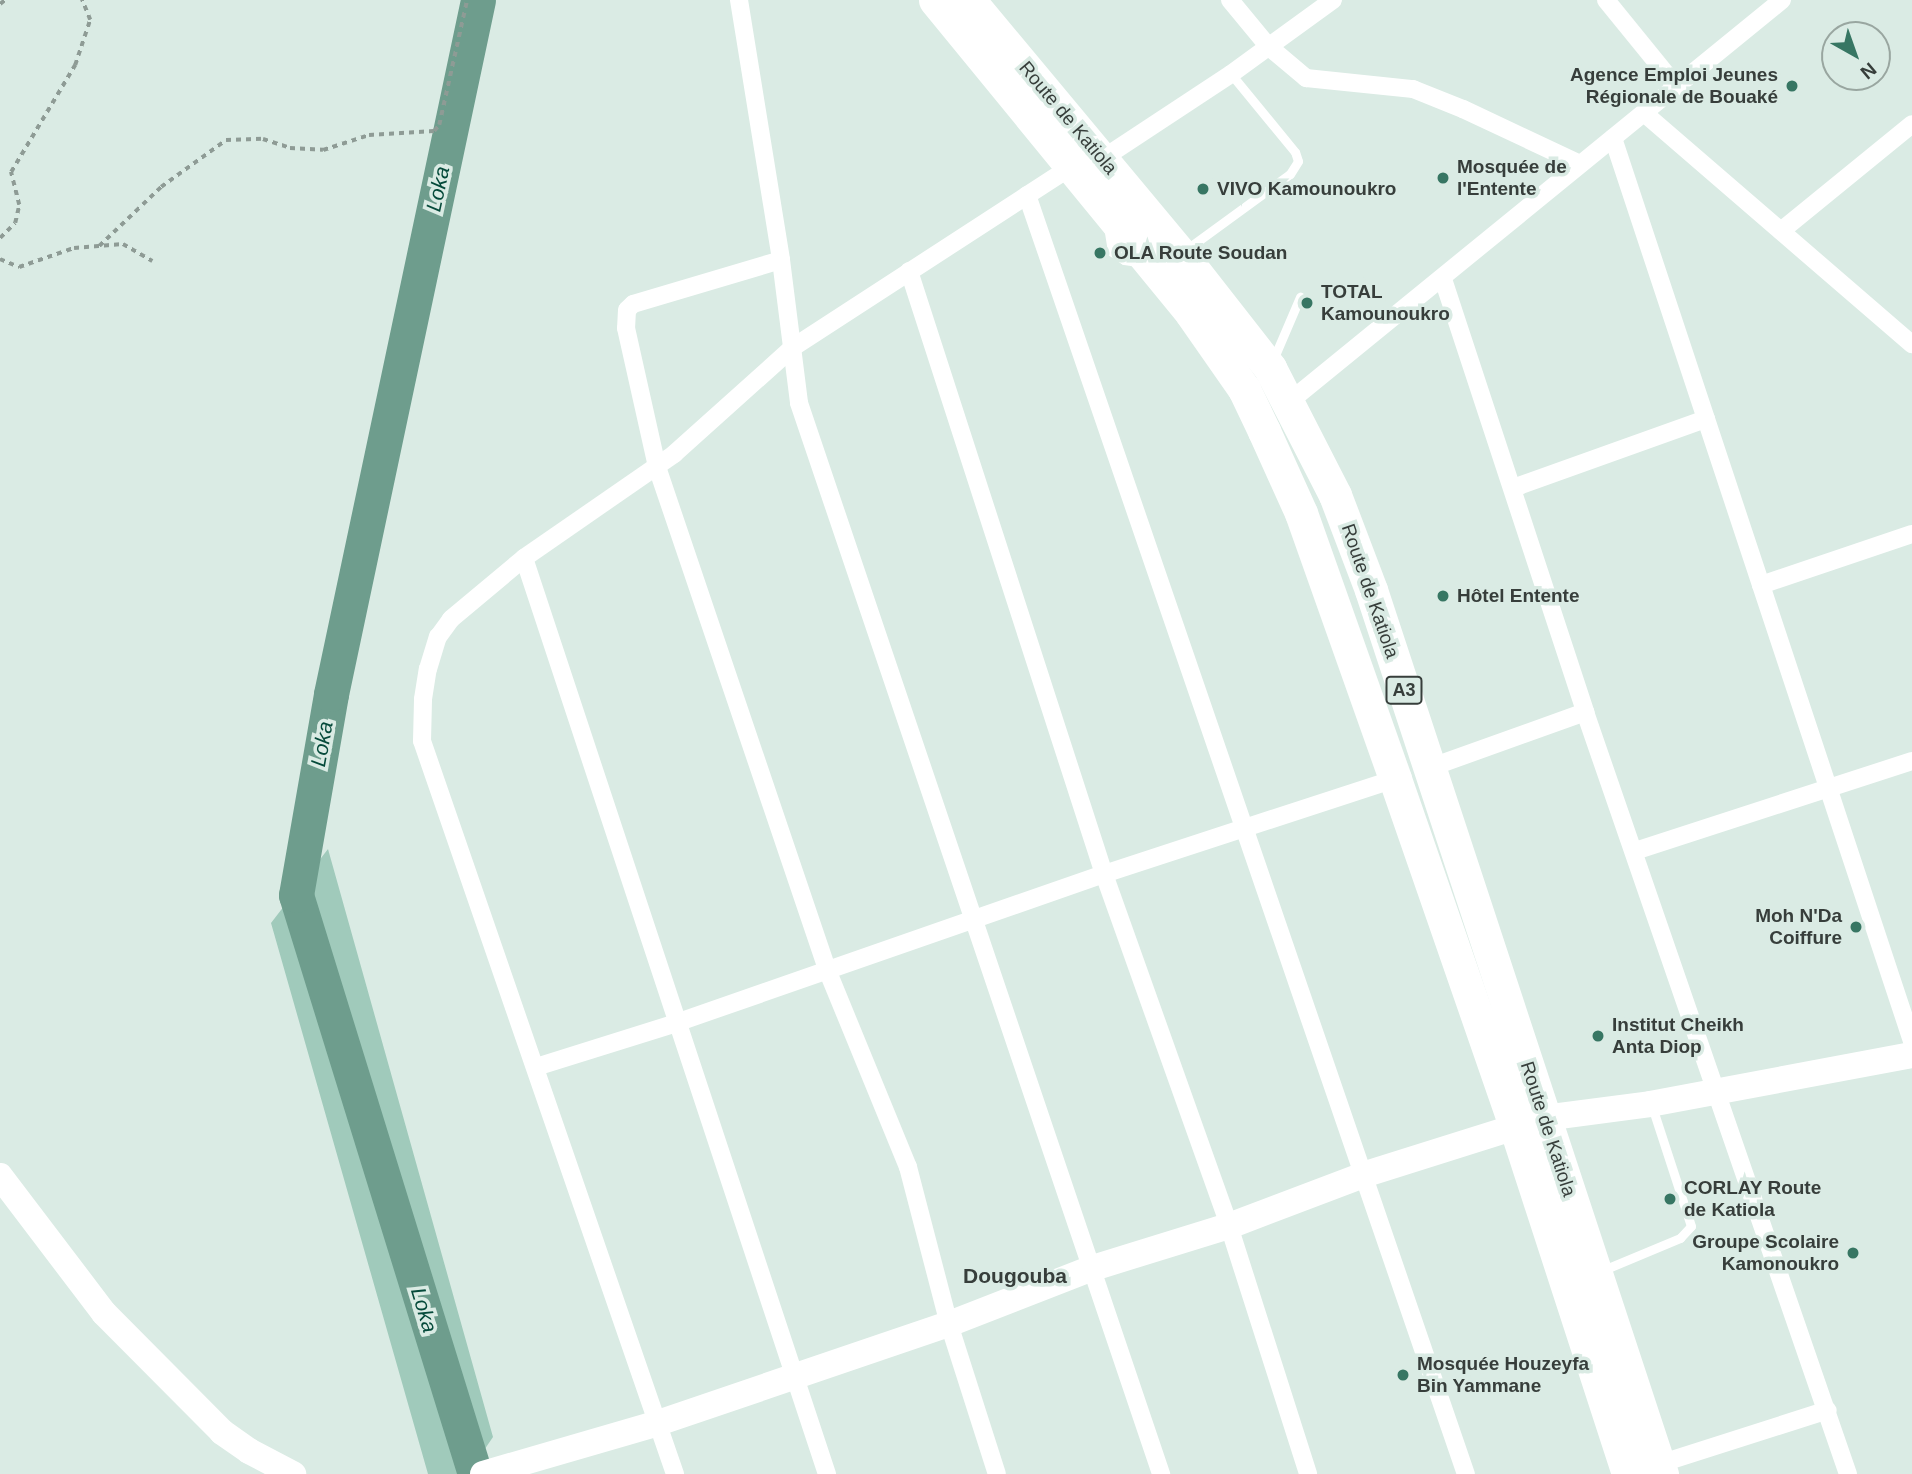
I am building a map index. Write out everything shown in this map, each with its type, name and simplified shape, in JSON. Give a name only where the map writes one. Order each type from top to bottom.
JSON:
[{"type":"highway","name":"Route de Katiola","points":[[934,0],[1086,162],[1167,259],[1270,368],[1335,495],[1371,590],[1429,768],[1628,1474]]},
{"type":"highway","name":"Route de Katiola","points":[[969,0],[1086,162],[1109,210],[1167,259],[1220,354],[1244,389],[1264,431],[1301,513],[1395,779],[1529,1122],[1597,1273],[1661,1469]]},
{"type":"street","points":[[739,0],[781,260],[799,403],[1161,1474]]},
{"type":"street","points":[[1230,0],[1268,47],[1306,78],[1413,89],[1463,109],[1580,164]]},
{"type":"street","points":[[675,1474],[422,741],[423,699],[438,637],[451,619],[524,558],[657,467],[792,348],[1027,195],[1231,74],[1333,0]]},
{"type":"street","points":[[1606,0],[1676,86]]},
{"type":"street","points":[[1289,402],[1782,0]]},
{"type":"street","points":[[1644,113],[1911,340]]},
{"type":"street","points":[[1781,231],[1912,124]]},
{"type":"street","points":[[1613,138],[1912,1041]]},
{"type":"street","points":[[1027,195],[1366,1174],[1466,1474]]},
{"type":"street","points":[[781,260],[641,301],[627,310],[626,328],[657,467],[828,972],[874,1091],[902,1151],[949,1324],[997,1474]]},
{"type":"street","points":[[909,271],[1104,874],[1230,1226],[1308,1474]]},
{"type":"street","points":[[1443,279],[1585,712],[1848,1474]]},
{"type":"street","points":[[1513,488],[1706,419]]},
{"type":"street","points":[[1761,585],[1912,534]]},
{"type":"street","points":[[524,558],[827,1474]]},
{"type":"street","points":[[1429,768],[1585,712]]},
{"type":"street","points":[[1635,851],[1912,761]]},
{"type":"street","points":[[536,1067],[677,1023],[976,921],[1104,874],[1395,779]]},
{"type":"street","points":[[488,1473],[534,1467],[949,1324],[1093,1268],[1230,1226],[1366,1174],[1529,1122],[1650,1104],[1912,1055]]},
{"type":"street","points":[[0,1176],[104,1313],[222,1432],[249,1451],[293,1474]]},
{"type":"street","points":[[1661,1469],[1828,1410]]},
{"type":"lane","points":[[1167,259],[1290,174],[1298,161],[1295,152],[1231,74]]},
{"type":"lane","points":[[1270,368],[1300,297]]},
{"type":"lane","points":[[1597,1273],[1680,1238],[1691,1226],[1650,1104]]},
{"type":"path","points":[[0,4],[5,0]]},
{"type":"path","points":[[0,238],[15,223],[19,205],[11,172],[75,65],[90,20],[82,0]]},
{"type":"path","points":[[99,246],[161,187],[226,140],[263,139],[290,148],[323,150],[369,135],[434,131],[439,125],[467,0]]},
{"type":"path","points":[[0,258],[19,267],[74,248],[123,244],[152,261]]},
{"type":"green space","points":[[328,849],[493,1437],[476,1462],[480,1474],[428,1474],[271,923]]},
{"type":"waterway","name":"Loka","points":[[475,1474],[296,895],[331,694],[478,0]]},
{"type":"place","name":"Agence Emploi Jeunes Régionale de Bouaké","points":[[1792,86]]},
{"type":"place","name":"Mosquée de l'Entente","points":[[1443,178]]},
{"type":"place","name":"VIVO Kamounoukro","points":[[1203,189]]},
{"type":"place","name":"OLA Route Soudan","points":[[1100,253]]},
{"type":"place","name":"TOTAL Kamounoukro","points":[[1307,303]]},
{"type":"place","name":"Hôtel Entente","points":[[1443,596]]},
{"type":"place","name":"Moh N'Da Coiffure","points":[[1856,927]]},
{"type":"place","name":"Institut Cheikh Anta Diop","points":[[1598,1036]]},
{"type":"place","name":"CORLAY Route de Katiola","points":[[1670,1199]]},
{"type":"place","name":"Groupe Scolaire Kamonoukro","points":[[1853,1253]]},
{"type":"place","name":"Mosquée Houzeyfa Bin Yammane","points":[[1403,1375]]},
{"type":"district","name":"Dougouba","points":[[1015,1276]]}]
